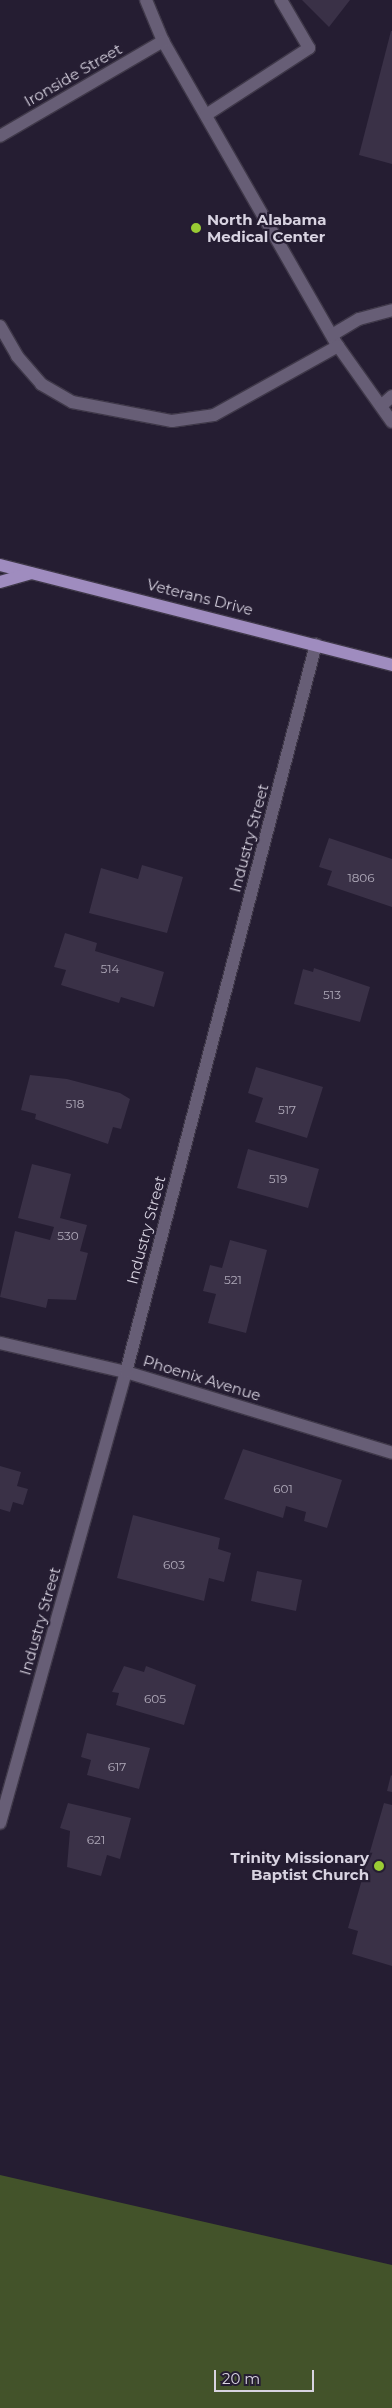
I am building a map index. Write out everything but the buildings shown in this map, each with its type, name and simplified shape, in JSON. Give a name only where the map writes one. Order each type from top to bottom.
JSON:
[{"type":"main road","name":"Veterans Drive","points":[[0,564],[392,665]]},
{"type":"main road","points":[[0,582],[32,573]]},
{"type":"street","points":[[146,0],[163,41],[335,340],[392,422]]},
{"type":"street","points":[[206,115],[309,48],[281,0]]},
{"type":"street","name":"Ironside Street","points":[[0,136],[163,41]]},
{"type":"street","points":[[0,326],[17,356],[41,384],[72,402],[172,421],[214,415],[335,340],[359,319],[392,310]]},
{"type":"street","points":[[381,406],[392,396]]},
{"type":"street","name":"Industry Street","points":[[0,1823],[126,1372],[316,644]]},
{"type":"street","name":"Phoenix Avenue","points":[[0,1343],[126,1372],[392,1453]]},
{"type":"green space","points":[[0,2175],[392,2265],[392,2408],[0,2408]]},
{"type":"place","name":"North Alabama Medical Center","points":[[196,228]]},
{"type":"place","name":"Trinity Missionary Baptist Church","points":[[379,1866]]}]
